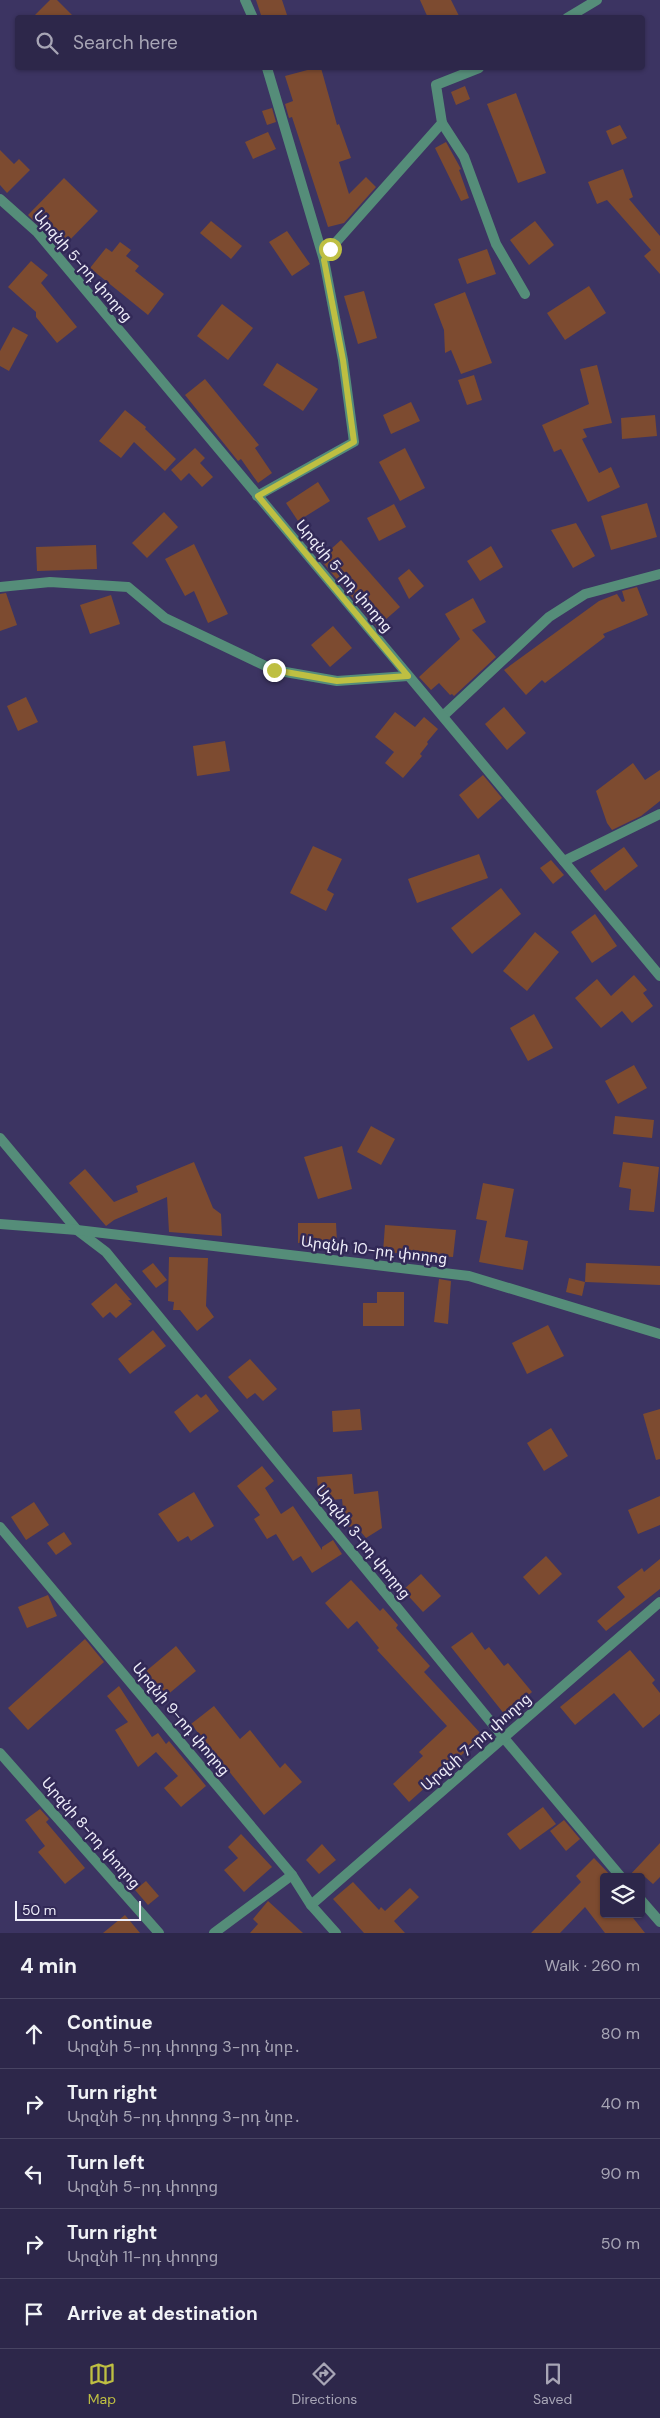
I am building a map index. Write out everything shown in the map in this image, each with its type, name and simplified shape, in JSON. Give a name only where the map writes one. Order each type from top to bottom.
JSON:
[{"type":"street","points":[[245,0],[252,15]]},
{"type":"street","points":[[572,15],[597,0]]},
{"type":"street","points":[[258,496],[354,442],[343,360],[324,260],[269,70]]},
{"type":"street","points":[[474,70],[436,85],[442,124],[464,157],[496,244],[525,294]]},
{"type":"street","points":[[324,260],[330,249],[442,124]]},
{"type":"street","name":"Արզնի 5-րդ փողոց","points":[[0,199],[38,232],[660,976]]},
{"type":"street","points":[[444,716],[549,617],[585,594],[660,574]]},
{"type":"street","points":[[0,587],[50,582],[128,587],[165,618],[274,670],[337,681],[408,676]]},
{"type":"street","points":[[564,861],[660,814]]},
{"type":"street","name":"Արզնի 3-րդ փողոց","points":[[0,1138],[77,1230],[106,1252],[504,1738],[618,1873]]},
{"type":"street","name":"Արզնի 10-րդ փողոց","points":[[0,1224],[77,1230],[469,1276],[660,1334]]},
{"type":"street","name":"Արզնի 9-րդ փողոց","points":[[0,1527],[292,1875],[312,1905],[336,1933]]},
{"type":"street","name":"Արզնի 7-րդ փողոց","points":[[312,1905],[660,1602]]},
{"type":"street","name":"Արզնի 8-րդ փողոց","points":[[0,1753],[159,1933]]},
{"type":"street","points":[[214,1933],[292,1875]]},
{"type":"street","points":[[645,1905],[660,1922]]},
{"type":"building","points":[[50,0],[57,0],[72,15],[35,15]]},
{"type":"building","points":[[256,0],[282,0],[287,15],[261,15]]},
{"type":"building","points":[[420,0],[451,0],[458,15],[427,15]]},
{"type":"building","points":[[308,70],[322,70],[337,125],[339,124],[351,158],[339,162],[349,194],[366,177],[376,187],[344,223],[328,227],[292,117],[289,118],[285,104],[293,101],[285,76]]},
{"type":"building","points":[[465,86],[470,99],[456,105],[451,92]]},
{"type":"building","points":[[516,93],[546,173],[518,183],[487,104]]},
{"type":"building","points":[[272,108],[276,122],[267,125],[262,111]]},
{"type":"building","points":[[620,125],[627,138],[612,145],[606,131]]},
{"type":"building","points":[[268,132],[276,149],[253,159],[245,142]]},
{"type":"building","points":[[446,142],[461,169],[459,170],[469,198],[461,201],[435,148]]},
{"type":"building","points":[[0,150],[14,164],[19,159],[30,170],[7,193],[0,185]]},
{"type":"building","points":[[623,169],[633,197],[629,199],[660,236],[660,274],[644,256],[651,250],[607,200],[597,204],[588,182]]},
{"type":"building","points":[[64,178],[98,211],[62,248],[28,215]]},
{"type":"building","points":[[211,221],[242,246],[231,259],[200,233]]},
{"type":"building","points":[[535,221],[554,245],[529,265],[510,240]]},
{"type":"building","points":[[287,231],[310,264],[292,276],[269,242]]},
{"type":"building","points":[[120,242],[131,250],[126,256],[139,266],[135,271],[164,294],[148,315],[90,268],[106,248],[112,252]]},
{"type":"building","points":[[487,249],[496,274],[467,284],[458,259]]},
{"type":"building","points":[[31,261],[48,275],[41,283],[77,327],[57,343],[36,317],[36,312],[8,287]]},
{"type":"building","points":[[589,286],[606,313],[565,340],[547,313]]},
{"type":"building","points":[[364,291],[377,338],[358,344],[344,296]]},
{"type":"building","points":[[465,292],[492,363],[461,374],[451,350],[445,353],[444,330],[434,304]]},
{"type":"building","points":[[222,304],[253,328],[228,360],[197,336]]},
{"type":"building","points":[[13,327],[28,335],[9,371],[0,366],[0,351]]},
{"type":"building","points":[[277,363],[318,389],[303,411],[263,385]]},
{"type":"building","points":[[597,365],[612,423],[583,429],[587,437],[582,439],[599,473],[611,467],[620,487],[588,502],[561,449],[554,452],[542,425],[589,404],[580,369]]},
{"type":"building","points":[[474,375],[482,400],[467,405],[458,380]]},
{"type":"building","points":[[205,379],[259,445],[255,448],[272,473],[258,483],[241,459],[238,461],[185,395]]},
{"type":"building","points":[[411,402],[420,421],[391,434],[383,415]]},
{"type":"building","points":[[125,410],[146,427],[145,429],[176,459],[165,471],[134,442],[121,458],[99,441]]},
{"type":"building","points":[[655,415],[657,436],[622,439],[621,418]]},
{"type":"building","points":[[195,448],[205,458],[200,463],[213,477],[202,487],[189,473],[181,481],[171,470]]},
{"type":"building","points":[[405,448],[425,488],[400,501],[379,462]]},
{"type":"building","points":[[318,482],[330,501],[298,521],[286,503]]},
{"type":"building","points":[[647,503],[657,537],[611,550],[601,516]]},
{"type":"building","points":[[394,504],[406,527],[379,541],[367,518]]},
{"type":"building","points":[[164,512],[178,527],[147,558],[132,543]]},
{"type":"building","points":[[576,523],[595,556],[573,568],[551,530]]},
{"type":"building","points":[[341,540],[400,607],[377,627],[320,559]]},
{"type":"building","points":[[194,544],[228,614],[208,623],[194,591],[185,596],[165,559]]},
{"type":"building","points":[[96,545],[97,569],[37,571],[36,547]]},
{"type":"building","points":[[491,546],[503,567],[480,581],[467,561]]},
{"type":"building","points":[[409,569],[424,586],[409,599],[398,578]]},
{"type":"building","points":[[637,587],[648,615],[603,634],[605,637],[545,683],[542,680],[526,695],[504,670],[599,601],[617,594],[622,602],[625,601],[622,591]]},
{"type":"building","points":[[6,593],[17,625],[0,631],[0,594]]},
{"type":"building","points":[[111,595],[120,624],[90,634],[80,605]]},
{"type":"building","points":[[473,598],[486,622],[472,630],[496,657],[454,696],[450,695],[439,683],[431,690],[419,677],[460,639],[445,614]]},
{"type":"building","points":[[333,626],[352,648],[330,667],[311,645]]},
{"type":"building","points":[[26,697],[38,722],[18,731],[7,706]]},
{"type":"building","points":[[504,707],[526,733],[507,750],[485,724]]},
{"type":"building","points":[[395,712],[415,727],[424,717],[438,729],[427,742],[428,744],[420,754],[422,756],[403,778],[385,763],[394,752],[375,737]]},
{"type":"building","points":[[225,741],[230,771],[197,776],[193,746]]},
{"type":"building","points":[[633,763],[645,780],[660,770],[660,801],[641,816],[612,830],[607,823],[596,791]]},
{"type":"building","points":[[483,775],[502,798],[478,819],[459,795]]},
{"type":"building","points":[[313,846],[342,859],[327,890],[334,894],[326,911],[290,893]]},
{"type":"building","points":[[624,847],[638,866],[605,891],[590,871]]},
{"type":"building","points":[[479,854],[488,878],[417,903],[408,879]]},
{"type":"building","points":[[551,860],[564,875],[553,884],[540,868]]},
{"type":"building","points":[[501,888],[521,914],[472,954],[451,928]]},
{"type":"building","points":[[595,914],[617,946],[592,963],[571,932]]},
{"type":"building","points":[[535,932],[559,952],[527,991],[503,971]]},
{"type":"building","points":[[634,975],[647,990],[643,993],[653,1006],[632,1023],[622,1011],[601,1028],[575,998],[597,979],[611,996]]},
{"type":"building","points":[[534,1014],[553,1048],[528,1061],[510,1028]]},
{"type":"building","points":[[634,1065],[647,1088],[618,1104],[605,1081]]},
{"type":"building","points":[[615,1116],[654,1120],[652,1138],[613,1134]]},
{"type":"building","points":[[371,1126],[395,1139],[381,1165],[357,1152]]},
{"type":"building","points":[[342,1146],[352,1189],[318,1199],[304,1157]]},
{"type":"building","points":[[194,1162],[213,1208],[221,1214],[222,1236],[169,1232],[167,1197],[114,1220],[106,1226],[69,1183],[85,1169],[114,1202],[138,1192],[136,1186]]},
{"type":"building","points":[[623,1162],[659,1167],[654,1212],[629,1210],[631,1189],[619,1187]]},
{"type":"building","points":[[483,1183],[514,1189],[505,1237],[528,1241],[523,1270],[479,1262],[487,1221],[476,1219]]},
{"type":"building","points":[[298,1223],[336,1223],[337,1242],[298,1243]]},
{"type":"building","points":[[385,1225],[456,1230],[453,1257],[383,1252]]},
{"type":"building","points":[[169,1257],[208,1258],[206,1306],[214,1317],[197,1331],[180,1310],[173,1310],[174,1302],[168,1301]]},
{"type":"building","points":[[153,1263],[167,1280],[156,1288],[142,1271]]},
{"type":"building","points":[[586,1263],[660,1266],[660,1285],[585,1282]]},
{"type":"building","points":[[569,1278],[585,1282],[582,1296],[566,1292]]},
{"type":"building","points":[[439,1279],[451,1281],[448,1324],[434,1322]]},
{"type":"building","points":[[116,1283],[131,1300],[128,1300],[132,1304],[116,1318],[110,1312],[103,1318],[91,1304]]},
{"type":"building","points":[[377,1292],[404,1292],[404,1326],[363,1326],[363,1303],[377,1303]]},
{"type":"building","points":[[548,1325],[564,1356],[527,1374],[512,1343]]},
{"type":"building","points":[[153,1330],[166,1346],[130,1374],[118,1359]]},
{"type":"building","points":[[250,1359],[277,1389],[263,1401],[255,1393],[247,1399],[228,1377]]},
{"type":"building","points":[[197,1394],[201,1398],[206,1394],[219,1411],[190,1433],[174,1412]]},
{"type":"building","points":[[360,1409],[362,1430],[333,1432],[332,1411]]},
{"type":"building","points":[[660,1409],[660,1459],[656,1460],[643,1414]]},
{"type":"building","points":[[551,1428],[568,1456],[544,1471],[527,1443]]},
{"type":"building","points":[[262,1466],[274,1481],[265,1488],[281,1514],[293,1506],[322,1550],[322,1547],[333,1540],[342,1554],[312,1573],[301,1556],[293,1561],[276,1534],[267,1539],[254,1519],[260,1515],[237,1486]]},
{"type":"building","points":[[352,1474],[354,1494],[378,1491],[382,1528],[366,1538],[356,1526],[345,1527],[342,1499],[319,1501],[317,1477]]},
{"type":"building","points":[[194,1492],[214,1526],[191,1541],[188,1536],[178,1542],[158,1514]]},
{"type":"building","points":[[660,1496],[660,1525],[638,1534],[628,1510]]},
{"type":"building","points":[[34,1502],[49,1525],[26,1540],[11,1517]]},
{"type":"building","points":[[64,1532],[72,1544],[56,1555],[47,1543]]},
{"type":"building","points":[[546,1556],[562,1574],[539,1595],[523,1577]]},
{"type":"building","points":[[660,1559],[660,1589],[606,1631],[597,1621],[625,1597],[617,1587],[642,1568],[644,1572]]},
{"type":"building","points":[[421,1574],[441,1596],[423,1612],[403,1590]]},
{"type":"building","points":[[351,1580],[380,1611],[383,1608],[398,1625],[396,1628],[430,1666],[424,1672],[483,1736],[409,1802],[393,1784],[423,1756],[419,1752],[447,1726],[377,1650],[379,1648],[357,1621],[348,1629],[325,1603]]},
{"type":"building","points":[[48,1595],[57,1616],[27,1628],[18,1607]]},
{"type":"building","points":[[472,1632],[485,1650],[489,1647],[504,1666],[508,1663],[532,1692],[505,1715],[451,1647]]},
{"type":"building","points":[[85,1639],[104,1662],[28,1730],[8,1708]]},
{"type":"building","points":[[176,1646],[196,1671],[166,1696],[145,1672]]},
{"type":"building","points":[[630,1650],[655,1680],[652,1683],[660,1693],[660,1714],[643,1728],[614,1693],[575,1725],[560,1707]]},
{"type":"building","points":[[119,1686],[152,1737],[158,1733],[166,1744],[169,1741],[206,1786],[181,1807],[164,1788],[178,1776],[156,1752],[138,1767],[115,1730],[128,1722],[107,1696]]},
{"type":"building","points":[[214,1706],[240,1739],[250,1730],[280,1768],[285,1763],[302,1782],[264,1815],[191,1724]]},
{"type":"building","points":[[543,1807],[556,1824],[520,1850],[507,1834]]},
{"type":"building","points":[[40,1809],[49,1819],[46,1822],[85,1868],[65,1884],[38,1852],[45,1846],[25,1820]]},
{"type":"building","points":[[564,1820],[580,1839],[566,1851],[550,1831]]},
{"type":"building","points":[[241,1834],[272,1867],[244,1892],[224,1870],[238,1858],[228,1847]]},
{"type":"building","points":[[660,1843],[660,1877],[653,1884],[645,1877],[645,1873],[632,1873]]},
{"type":"building","points":[[322,1844],[336,1860],[319,1874],[306,1860]]},
{"type":"building","points":[[594,1858],[608,1873],[600,1873],[600,1918],[633,1918],[645,1933],[605,1933],[585,1907],[560,1933],[531,1933],[581,1882],[576,1876]]},
{"type":"building","points":[[146,1881],[159,1896],[148,1905],[135,1890]]},
{"type":"building","points":[[353,1882],[379,1910],[381,1907],[385,1911],[410,1888],[419,1897],[394,1921],[405,1933],[364,1933],[333,1899]]},
{"type":"building","points":[[268,1901],[303,1933],[250,1933],[258,1924],[253,1919]]},
{"type":"building","points":[[125,1915],[140,1933],[103,1933]]},
{"type":"route","points":[[274,670],[337,681],[408,676],[258,496],[354,442],[343,360],[324,260],[330,249]]}]
